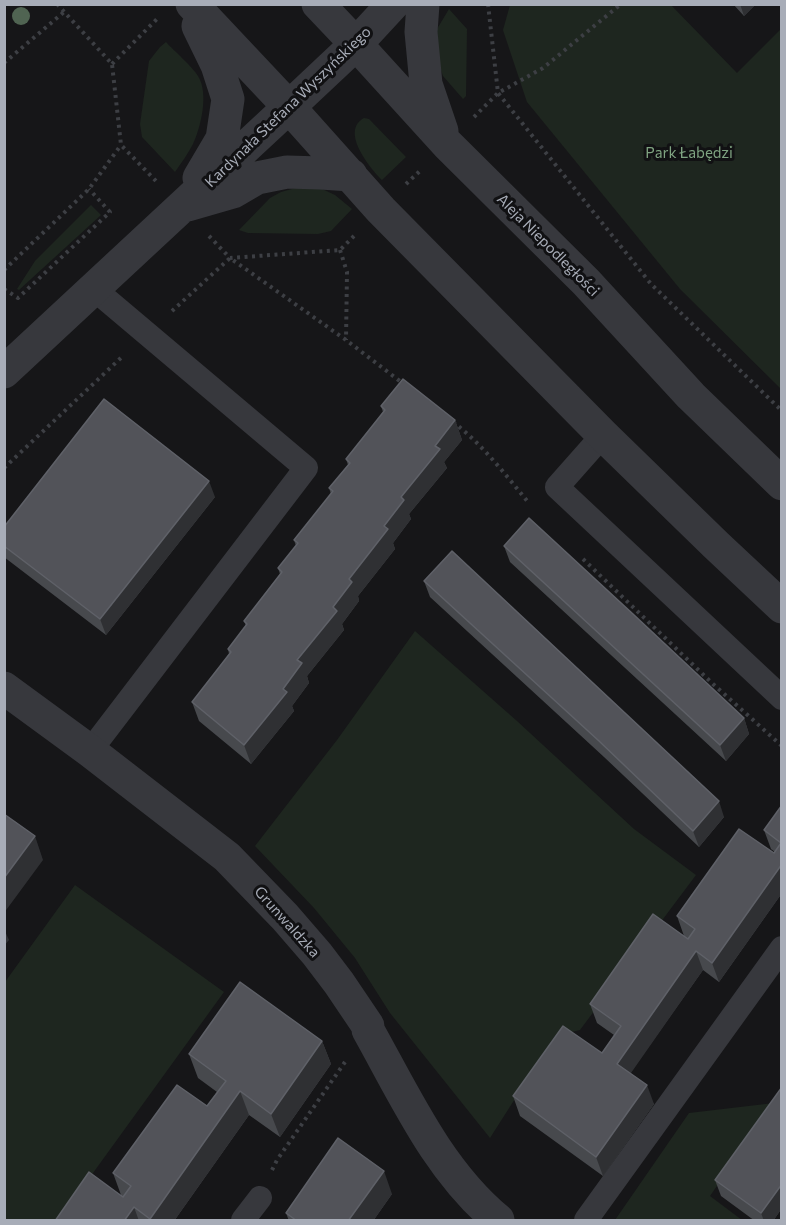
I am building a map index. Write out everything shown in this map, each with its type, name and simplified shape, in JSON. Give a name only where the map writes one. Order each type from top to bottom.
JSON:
[{"type":"street","name":"Aleja Niepodległości","points":[[318,4],[447,144],[586,282],[691,396],[782,484]]},
{"type":"street","name":"Kardynała Stefana Wyszyńskiego","points":[[4,372],[356,44],[393,4]]},
{"type":"street","points":[[423,4],[421,32],[426,84],[447,144]]},
{"type":"street","name":"Kardynała Stefana Wyszyńskiego","points":[[181,7],[217,65],[228,99],[222,139],[182,207]]},
{"type":"street","points":[[181,7],[289,107],[381,210],[603,435],[782,607]]},
{"type":"street","points":[[182,207],[233,192],[257,178],[286,172],[351,176]]},
{"type":"street","name":"Grunwaldzka","points":[[4,688],[227,857],[285,917],[317,954],[368,1026],[368,1030],[444,1163],[464,1188],[498,1221]]},
{"type":"lane","points":[[90,751],[306,468],[94,289]]},
{"type":"lane","points":[[603,435],[557,487],[782,698]]},
{"type":"lane","points":[[586,1221],[782,948]]},
{"type":"lane","points":[[243,1221],[260,1198]]},
{"type":"path","points":[[4,270],[89,189],[121,145],[112,64],[57,4]]},
{"type":"path","points":[[488,4],[498,93],[651,284],[782,411]]},
{"type":"path","points":[[498,93],[543,68],[621,4]]},
{"type":"path","points":[[112,64],[181,7]]},
{"type":"path","points":[[4,63],[64,12]]},
{"type":"path","points":[[4,290],[18,298],[110,212],[89,189]]},
{"type":"path","points":[[340,250],[347,272],[346,340]]},
{"type":"path","points":[[4,468],[230,258],[346,340],[412,391]]},
{"type":"path","points":[[450,420],[468,434],[534,510]]},
{"type":"path","points":[[575,552],[712,684],[782,746]]},
{"type":"path","points":[[260,1198],[277,1160],[368,1030]]},
{"type":"green space","name":"Park Łabędzi","points":[[510,5],[671,5],[737,73],[781,29],[781,389],[680,289],[527,102],[503,30]]},
{"type":"green space","points":[[449,9],[467,29],[466,96],[463,99],[443,76],[438,61],[437,29]]},
{"type":"green space","points":[[166,42],[195,72],[203,91],[203,110],[196,137],[175,172],[142,137],[140,124],[149,61]]},
{"type":"green space","points":[[364,118],[369,119],[406,157],[382,180],[364,158],[356,140],[357,124]]},
{"type":"green space","points":[[299,187],[320,188],[335,195],[352,209],[331,231],[318,234],[248,233],[239,230],[270,198]]},
{"type":"green space","points":[[91,205],[101,215],[19,290],[17,289],[35,261]]},
{"type":"green space","points":[[415,631],[634,829],[696,875],[580,1030],[555,1036],[490,1138],[390,1013],[355,958],[314,908],[255,846],[337,740]]},
{"type":"green space","points":[[75,885],[224,992],[59,1220],[5,1220],[5,982]]},
{"type":"green space","points":[[774,1103],[710,1196],[742,1220],[615,1220],[689,1113]]},
{"type":"building","points":[[403,379],[455,420],[435,446],[440,449],[401,497],[404,500],[384,526],[388,529],[349,579],[352,582],[333,607],[337,611],[297,660],[302,663],[283,689],[287,692],[244,745],[192,702],[231,652],[228,649],[247,624],[244,621],[282,572],[278,568],[298,543],[294,540],[333,491],[329,488],[350,463],[346,459],[385,410],[381,406]]},
{"type":"building","points":[[104,399],[209,481],[100,619],[4,546],[4,527]]},
{"type":"building","points":[[529,518],[744,718],[720,745],[504,546]]},
{"type":"building","points":[[452,551],[719,801],[693,831],[599,741],[424,581]]},
{"type":"building","points":[[782,805],[782,864],[712,963],[696,951],[617,1064],[647,1085],[596,1157],[513,1096],[563,1026],[602,1053],[621,1026],[590,1004],[653,914],[688,939],[695,929],[677,916],[739,829],[774,853],[781,843],[764,830]]},
{"type":"building","points":[[4,814],[35,836],[4,878]]},
{"type":"building","points":[[240,982],[322,1041],[271,1114],[240,1091],[150,1219],[134,1207],[124,1221],[55,1221],[89,1172],[123,1197],[131,1186],[113,1173],[177,1085],[207,1106],[226,1081],[189,1054]]},
{"type":"building","points":[[782,1087],[782,1184],[761,1213],[715,1180]]},
{"type":"building","points":[[338,1138],[384,1171],[348,1221],[297,1221],[286,1213]]}]
